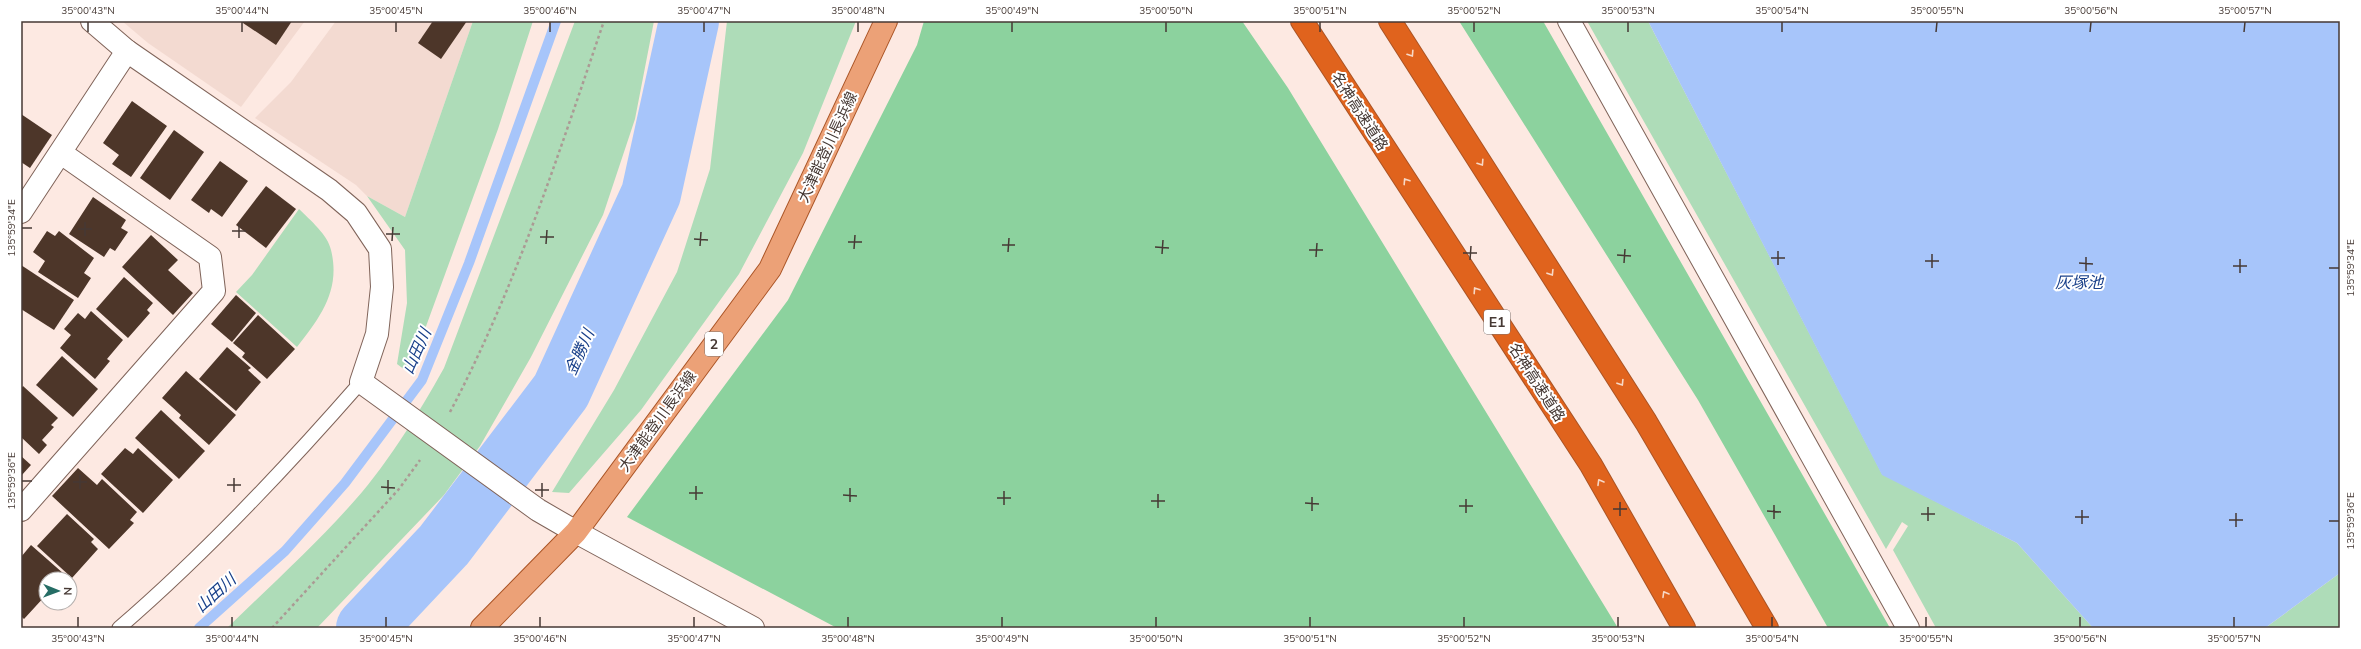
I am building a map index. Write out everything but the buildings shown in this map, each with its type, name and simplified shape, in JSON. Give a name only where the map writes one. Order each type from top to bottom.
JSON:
[{"type":"highway","name":"名神高速道路","points":[[1302,21],[1591,465],[1684,628]]},
{"type":"highway","points":[[1390,21],[1646,422],[1767,628]]},
{"type":"main road","name":"大津能登川長浜線","points":[[482,628],[576,532],[770,270],[886,21]]},
{"type":"street","points":[[92,21],[127,51],[329,190],[356,213],[380,249],[382,287],[377,334],[367,388],[538,510],[753,628]]},
{"type":"street","points":[[1569,21],[1908,628]]},
{"type":"street","points":[[21,212],[127,51]]},
{"type":"street","points":[[21,510],[214,291],[210,257],[61,153]]},
{"type":"lane","points":[[119,628],[163,590],[367,388]]},
{"type":"path","points":[[272,628],[399,489],[468,378],[523,248],[604,21]]},
{"type":"shaded area","points":[[122,21],[305,21],[241,107],[148,43]]},
{"type":"shaded area","points":[[336,21],[473,21],[405,217],[367,196],[356,185],[255,118],[291,82]]},
{"type":"green space","points":[[473,21],[533,21],[498,129],[409,373],[397,364],[407,303],[405,250],[367,196],[405,217]]},
{"type":"green space","points":[[575,21],[654,21],[635,119],[603,215],[531,357],[480,446],[444,495],[317,628],[227,628],[334,524],[361,493],[400,441],[444,368]]},
{"type":"green space","points":[[727,21],[856,21],[803,153],[739,274],[641,410],[569,493],[552,492],[614,390],[677,272],[710,169]]},
{"type":"green space","points":[[924,21],[1242,21],[1288,88],[1618,628],[837,628],[627,517],[788,300],[917,45]]},
{"type":"green space","points":[[1459,21],[1543,21],[1890,628],[1828,628],[1698,400]]},
{"type":"green space","points":[[1587,21],[1648,21],[1882,474],[2017,543],[2093,628],[1936,628],[1893,550],[1908,526],[1902,522],[1886,549]]},
{"type":"green space","points":[[299,209],[318,228],[329,244],[333,264],[333,278],[331,291],[321,314],[297,347],[236,292],[252,275]]},
{"type":"green space","points":[[2340,573],[2340,628],[2265,628]]},
{"type":"water","name":"灰塚池","points":[[1648,21],[2340,21],[2340,573],[2265,628],[2093,628],[2017,543],[1882,475]]},
{"type":"waterway","name":"山田川","points":[[199,628],[285,551],[345,483],[422,380],[469,263],[556,21]]},
{"type":"waterway","name":"金勝川","points":[[366,628],[444,545],[561,391],[651,194],[689,21]]}]
